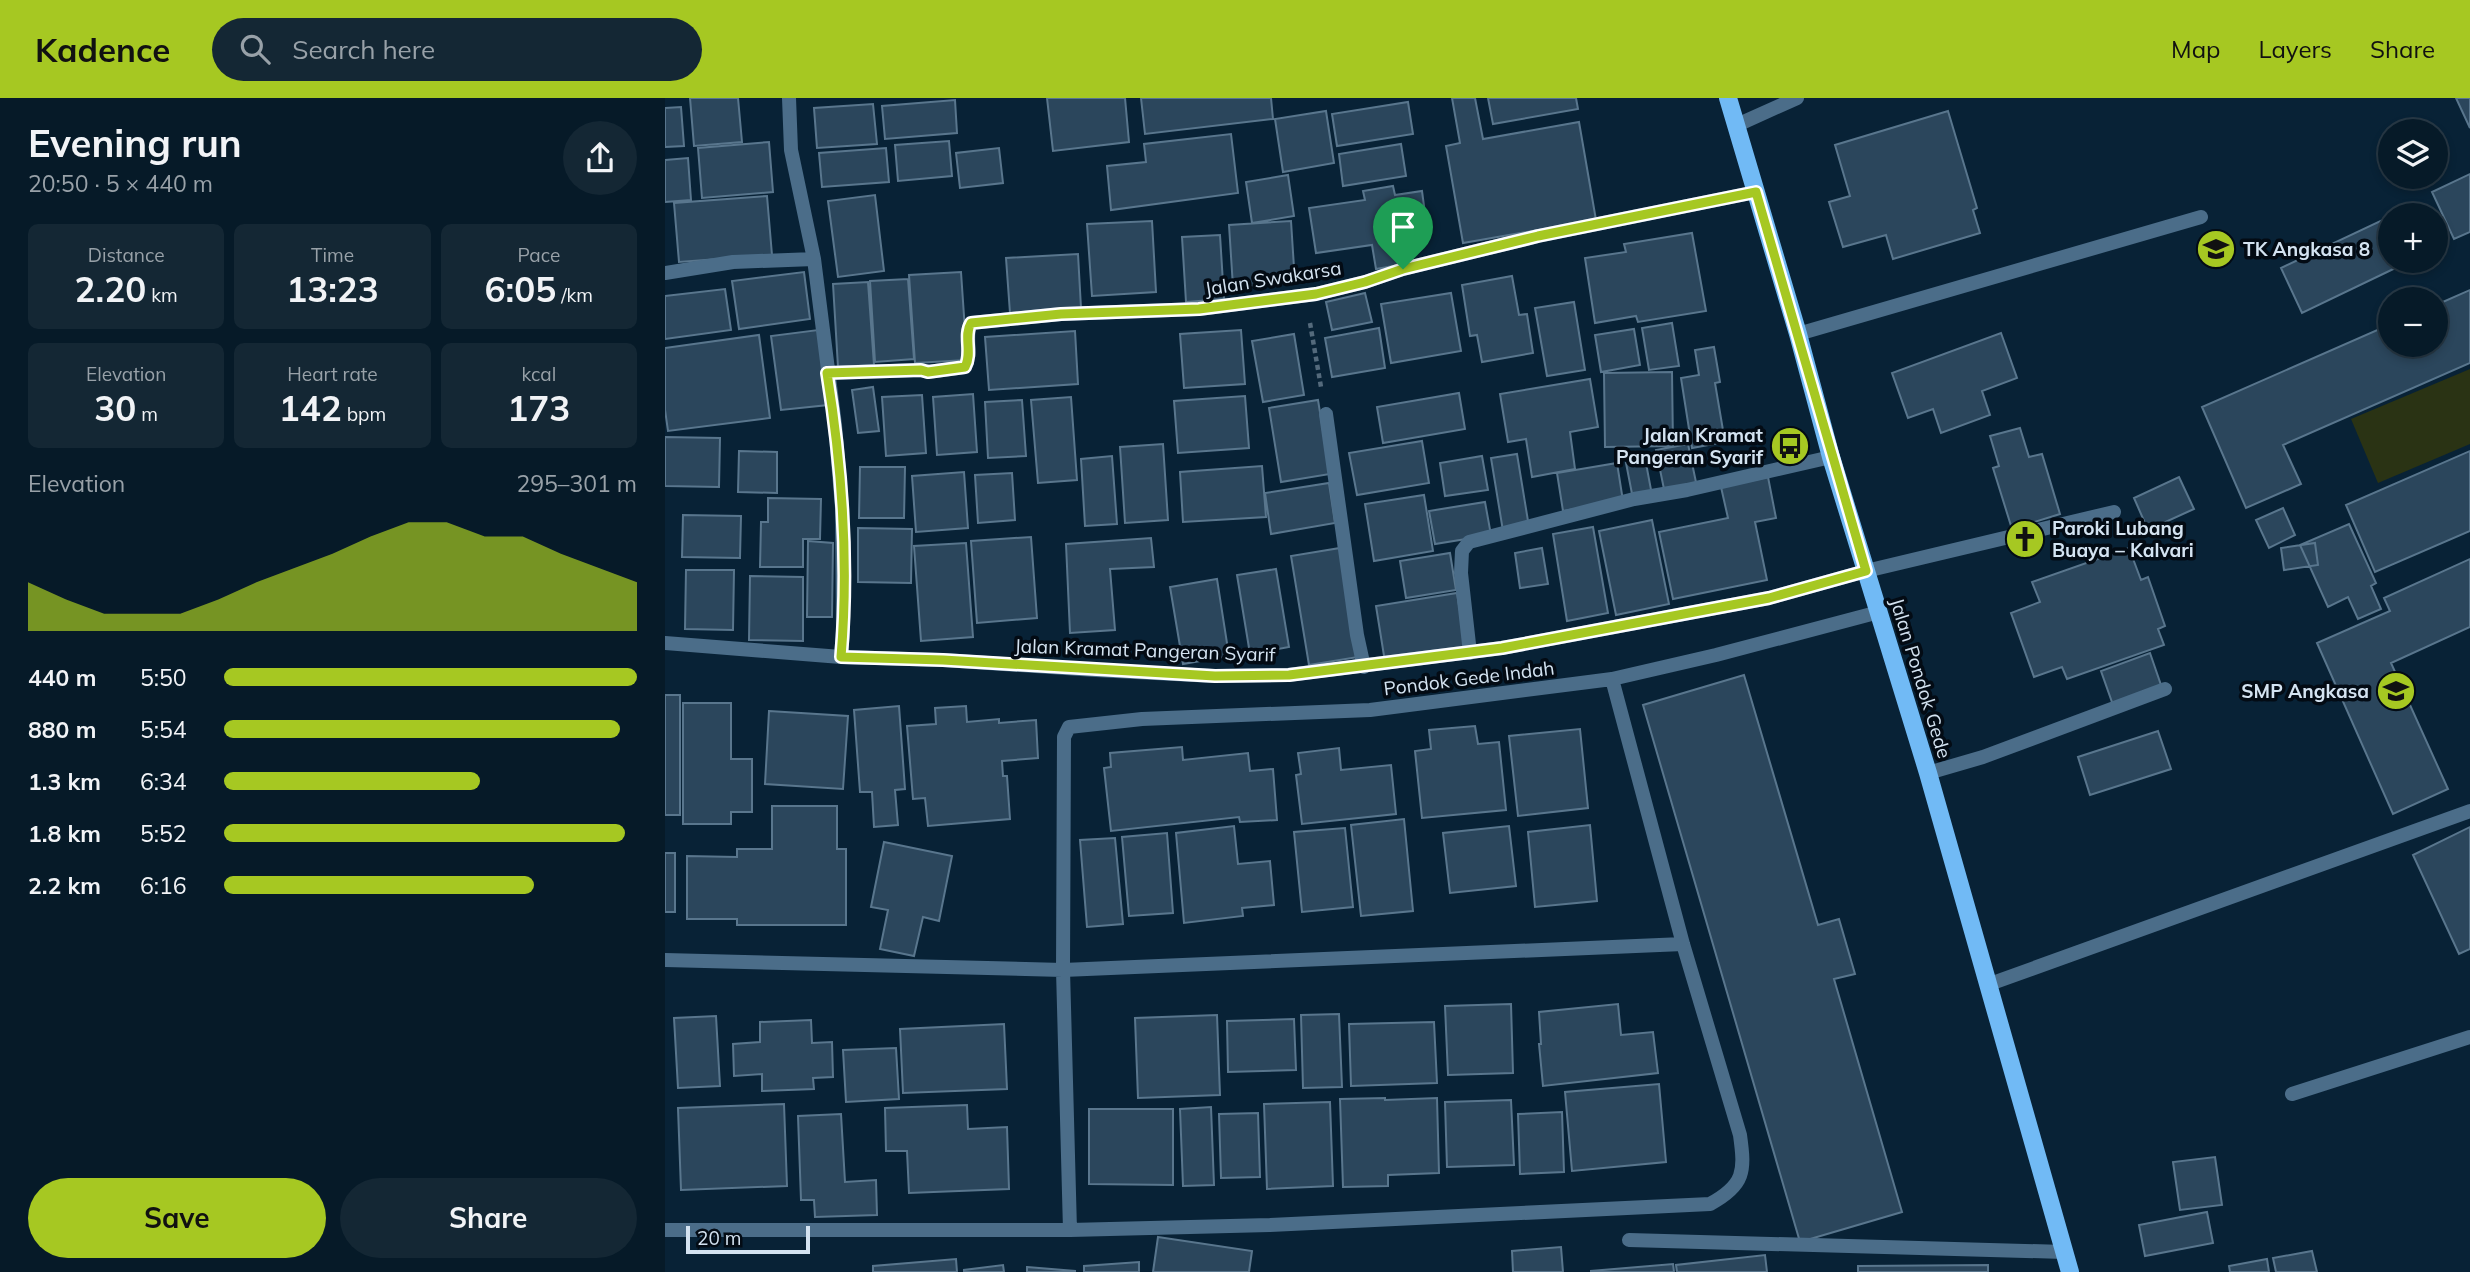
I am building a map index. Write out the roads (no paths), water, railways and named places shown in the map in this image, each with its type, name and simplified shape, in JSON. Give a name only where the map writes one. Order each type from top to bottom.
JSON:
[{"type":"main road","name":"Jalan Pondok Gede","points":[[1728,98],[1798,334],[1831,457],[1928,773],[2070,1272]]},
{"type":"street","points":[[789,98],[791,150],[814,259],[835,425],[842,508],[841,657]]},
{"type":"street","points":[[1737,125],[1797,98]]},
{"type":"street","name":"Jalan Swakarsa","points":[[827,373],[928,372],[965,367],[969,360],[967,329],[971,323],[1061,314],[1199,309],[1305,295],[1365,282],[1403,269],[1538,236],[1756,192]]},
{"type":"street","points":[[1798,334],[2201,217]]},
{"type":"street","points":[[665,273],[733,262],[814,259]]},
{"type":"street","points":[[1326,414],[1357,635],[1364,667]]},
{"type":"street","points":[[1470,653],[1461,573],[1462,551],[1469,542],[1634,499],[1687,491],[1831,457]]},
{"type":"street","name":"Jalan Kramat Pangeran Syarif","points":[[665,643],[841,657],[943,660],[1215,676],[1289,675],[1470,653],[1769,598],[1866,571],[2113,512]]},
{"type":"street","name":"Pondok Gede Indah","points":[[1063,971],[1064,737],[1073,725],[1142,719],[1370,710],[1612,679],[1879,612]]},
{"type":"street","points":[[665,1230],[1070,1230],[1270,1225],[1710,1204],[1737,1186],[1744,1163],[1740,1135],[1683,944],[1612,679]]},
{"type":"street","points":[[1928,773],[1983,757],[2165,689]]},
{"type":"street","points":[[1987,985],[2470,811]]},
{"type":"street","points":[[665,960],[1063,971],[1683,944]]},
{"type":"street","points":[[1063,971],[1070,1230]]},
{"type":"street","points":[[2292,1094],[2470,1037]]},
{"type":"street","points":[[1629,1240],[2064,1252]]},
{"type":"place","name":"TK Angkasa 8","points":[[2216,249]]},
{"type":"place","name":"Jalan Kramat Pangeran Syarif","points":[[1790,446]]},
{"type":"place","name":"Paroki Lubang Buaya – Kalvari","points":[[2025,539]]},
{"type":"place","name":"SMP Angkasa","points":[[2396,691]]}]
